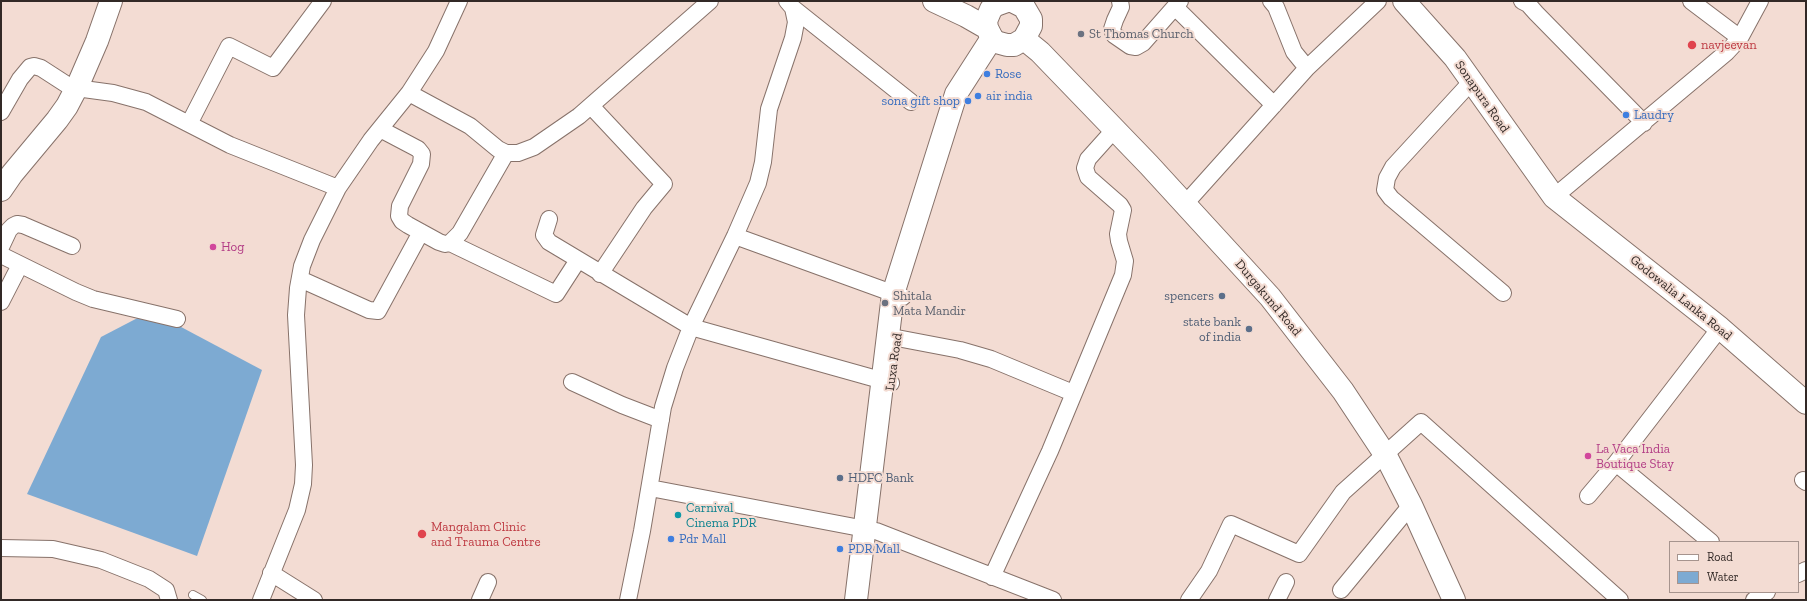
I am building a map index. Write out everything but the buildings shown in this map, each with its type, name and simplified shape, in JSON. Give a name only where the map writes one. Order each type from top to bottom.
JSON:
[{"type":"street","points":[[1,190],[12,174],[58,120],[76,89],[111,1]]},
{"type":"street","points":[[189,124],[229,46],[273,68],[323,1]]},
{"type":"street","points":[[261,600],[297,510],[303,484],[304,465],[296,315],[302,266],[312,240],[338,188],[380,129],[409,92],[436,51],[458,1]]},
{"type":"street","points":[[409,92],[470,126],[498,149],[506,153],[518,154],[534,148],[551,137],[591,106],[710,1]]},
{"type":"street","points":[[549,220],[544,235],[549,242],[600,274],[691,327],[886,382],[898,296],[956,94],[987,32],[988,15],[1010,3],[1031,19],[1029,33],[1024,39],[1014,45],[987,32],[934,1]]},
{"type":"street","points":[[1120,1],[1120,12],[1114,20],[1112,29],[1114,35],[1130,46],[1136,47],[1143,43],[1177,4],[1274,105]]},
{"type":"street","points":[[1271,1],[1276,7],[1294,52],[1307,68]]},
{"type":"street","points":[[1185,204],[1307,68],[1378,1]]},
{"type":"street","name":"Sonapura Road","points":[[1404,1],[1455,58],[1554,197]]},
{"type":"street","points":[[1522,1],[1528,4],[1644,123]]},
{"type":"street","points":[[1691,1],[1740,38]]},
{"type":"street","points":[[1554,197],[1715,64],[1740,38],[1760,1]]},
{"type":"street","points":[[790,4],[911,102]]},
{"type":"street","points":[[628,600],[650,488],[663,407],[675,368],[691,327],[752,197],[763,162],[769,109],[794,33],[796,22],[790,4]]},
{"type":"street","name":"Luxa Road","points":[[867,600],[871,530],[886,382],[897,338],[898,296],[963,104],[987,67],[987,32]]},
{"type":"street","name":"Durgakund Road","points":[[1024,39],[1040,52],[1149,165],[1270,297],[1343,391],[1386,456],[1411,505],[1454,600]]},
{"type":"street","points":[[1,112],[20,79],[30,67],[34,66],[76,89],[113,93],[146,102],[258,157],[338,188]]},
{"type":"street","points":[[1471,82],[1393,167],[1387,178],[1385,190],[1391,198],[1503,293]]},
{"type":"street","points":[[591,106],[664,184],[644,208],[600,274]]},
{"type":"street","points":[[380,129],[418,149],[422,154],[421,164],[398,212],[402,221],[439,242],[450,243],[556,294],[578,260]]},
{"type":"street","points":[[992,577],[1050,451],[1123,275],[1125,261],[1119,241],[1123,210],[1120,205],[1088,177],[1085,168],[1088,158],[1114,130]]},
{"type":"street","points":[[450,243],[460,233],[506,153]]},
{"type":"street","name":"Godowalia Lanka Road","points":[[1554,197],[1720,328],[1806,403]]},
{"type":"street","points":[[1,247],[9,230],[17,224],[23,225],[72,246]]},
{"type":"street","points":[[300,279],[369,310],[374,312],[378,311],[421,232]]},
{"type":"street","points":[[735,236],[898,296]]},
{"type":"street","points":[[1,255],[93,298],[177,319]]},
{"type":"street","points":[[1,302],[20,265]]},
{"type":"street","points":[[1588,496],[1616,463],[1720,328]]},
{"type":"street","points":[[897,338],[960,350],[991,359],[1073,393]]},
{"type":"street","points":[[572,382],[604,397],[661,420]]},
{"type":"street","points":[[1195,599],[1231,524],[1299,554],[1343,492],[1386,456],[1421,422],[1614,598]]},
{"type":"street","points":[[1616,463],[1710,541]]},
{"type":"street","points":[[650,488],[871,530],[1053,600]]},
{"type":"street","points":[[1341,590],[1411,505]]},
{"type":"street","points":[[856,600],[871,530]]},
{"type":"street","points":[[1,548],[54,549],[101,560],[135,572],[153,581],[166,590],[169,600]]},
{"type":"street","points":[[271,573],[314,600]]},
{"type":"street","points":[[480,600],[488,582]]},
{"type":"street","points":[[1277,600],[1286,582]]},
{"type":"street","points":[[1754,600],[1766,593]]},
{"type":"lane","points":[[194,595],[202,600]]},
{"type":"water","points":[[151,311],[262,370],[197,556],[27,494],[101,337]]},
{"type":"place","name":"St Thomas Church","points":[[1081,34]]},
{"type":"place","name":"navjeevan","points":[[1692,45]]},
{"type":"place","name":"Rose","points":[[987,74]]},
{"type":"place","name":"air india","points":[[978,96]]},
{"type":"place","name":"sona gift shop","points":[[968,101]]},
{"type":"place","name":"Laudry","points":[[1626,115]]},
{"type":"place","name":"Hog","points":[[213,247]]},
{"type":"place","name":"spencers","points":[[1222,296]]},
{"type":"place","name":"Shitala Mata Mandir","points":[[885,303]]},
{"type":"place","name":"state bank of india","points":[[1249,329]]},
{"type":"place","name":"La Vaca India Boutique Stay","points":[[1588,456]]},
{"type":"place","name":"HDFC Bank","points":[[840,478]]},
{"type":"place","name":"Carnival Cinema PDR","points":[[678,515]]},
{"type":"place","name":"Mangalam Clinic and Trauma Centre","points":[[422,534]]},
{"type":"place","name":"Pdr Mall","points":[[671,539]]},
{"type":"place","name":"PDR Mall","points":[[840,549]]}]
